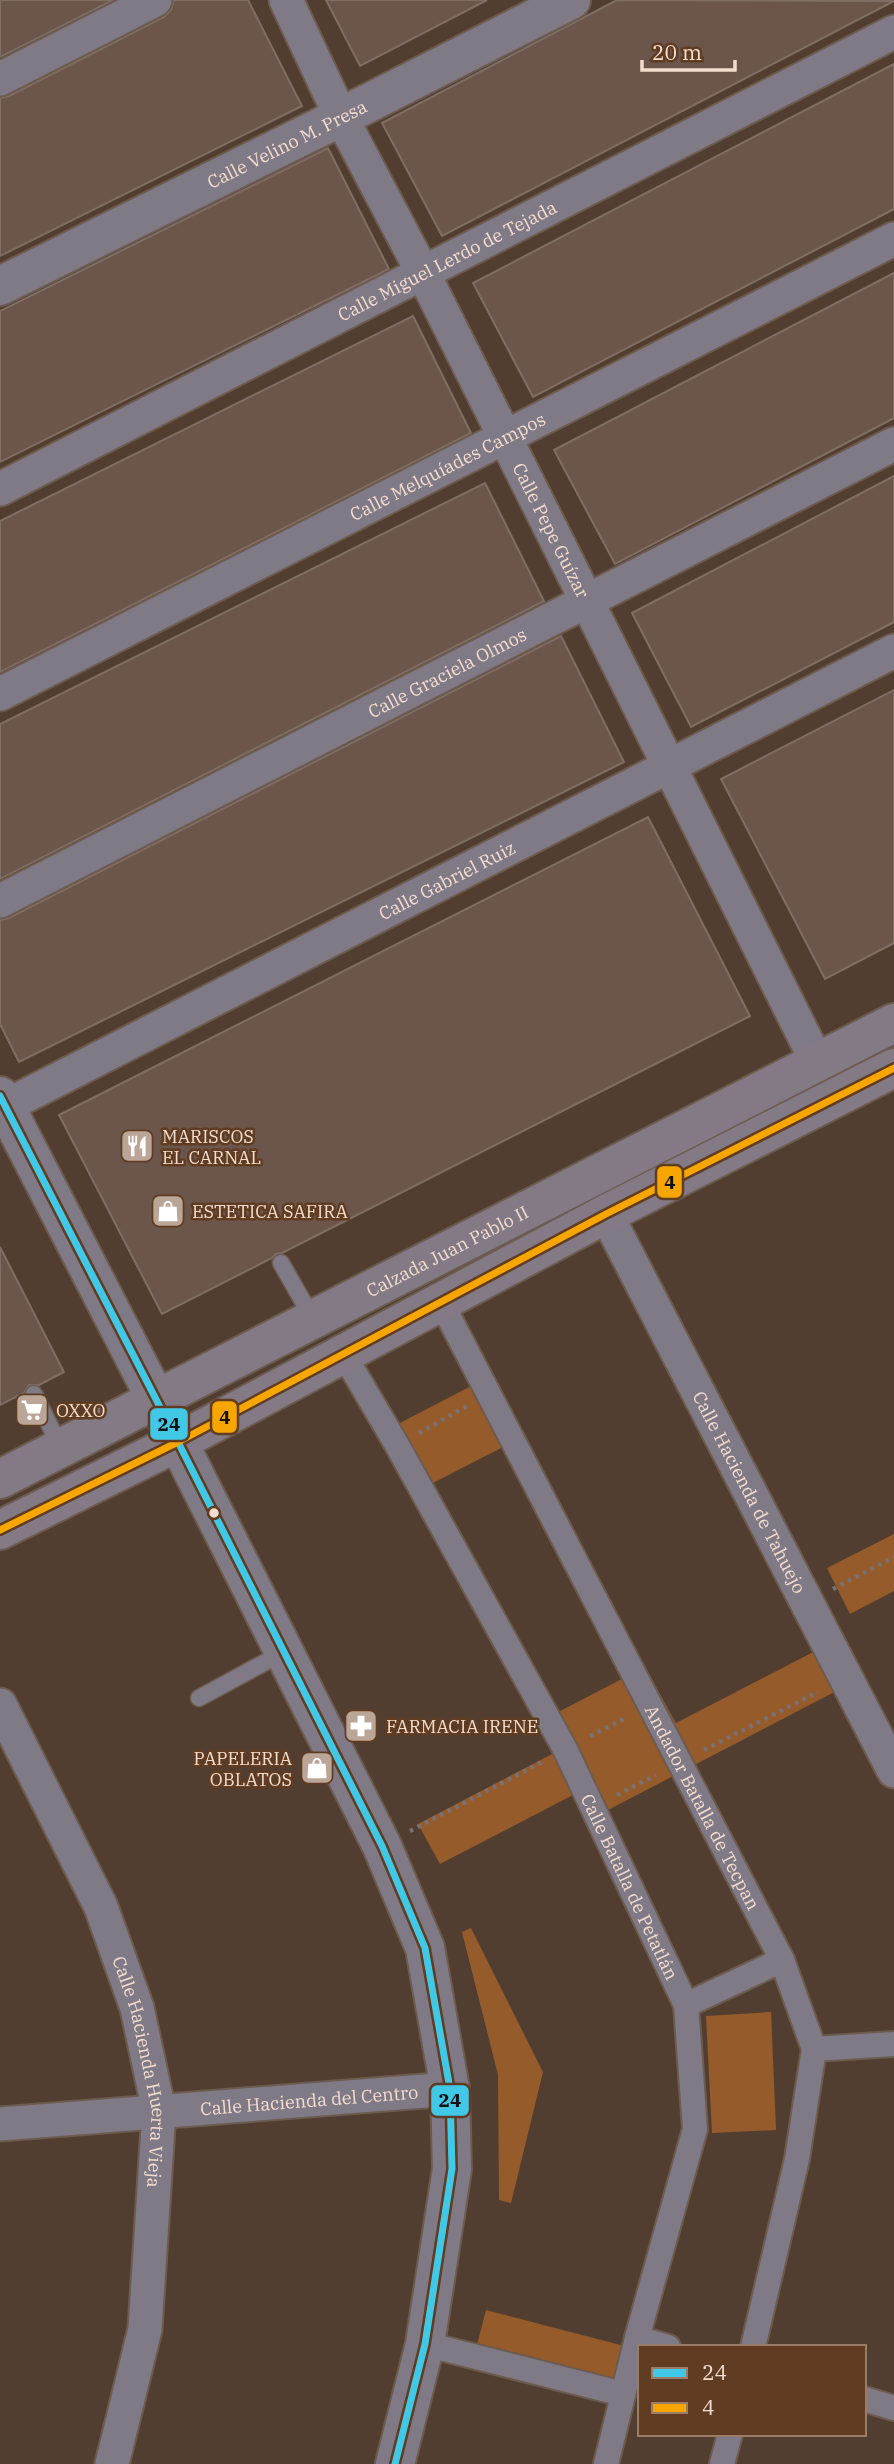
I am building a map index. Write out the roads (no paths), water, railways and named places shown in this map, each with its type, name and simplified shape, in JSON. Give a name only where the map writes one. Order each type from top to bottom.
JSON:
[{"type":"main road","name":"Calzada Juan Pablo II","points":[[0,1479],[894,1023]]},
{"type":"main road","points":[[0,1530],[178,1442],[606,1214],[894,1068]]},
{"type":"street","points":[[0,79],[155,0]]},
{"type":"street","name":"Calle Pepe Guízar","points":[[286,0],[341,117],[423,272],[817,1062]]},
{"type":"street","name":"Calle Velino M. Presa","points":[[0,286],[571,0]]},
{"type":"street","name":"Calle Miguel Lerdo de Tejada","points":[[0,489],[894,32]]},
{"type":"street","name":"Calle Melquíades Campos","points":[[0,694],[894,239]]},
{"type":"street","name":"Calle Graciela Olmos","points":[[0,901],[894,444]]},
{"type":"street","name":"Calle Gabriel Ruiz","points":[[2,1104],[894,651]]},
{"type":"street","points":[[2,1104],[156,1399],[382,1846],[425,1948],[450,2089],[452,2169],[425,2344],[395,2464]]},
{"type":"street","name":"Calle Hacienda de Tahuejo","points":[[606,1214],[894,1771]]},
{"type":"street","name":"Andador Batalla de Tecpan","points":[[440,1302],[782,1960],[814,2049],[797,2159],[753,2345]]},
{"type":"street","name":"Calle Batalla de Petatlán","points":[[344,1355],[397,1445],[565,1749],[686,2005],[695,2129],[636,2338],[606,2464]]},
{"type":"street","name":"Calle Hacienda Huerta Vieja","points":[[0,1705],[101,1907],[137,2008],[159,2111],[145,2329],[112,2464]]},
{"type":"street","points":[[686,2005],[782,1960]]},
{"type":"street","points":[[814,2049],[894,2044]]},
{"type":"street","name":"Calle Hacienda del Centro","points":[[0,2124],[450,2089]]},
{"type":"street","points":[[636,2338],[661,2345]]},
{"type":"street","points":[[425,2344],[624,2394]]},
{"type":"street","points":[[866,2400],[894,2407]]},
{"type":"street","points":[[722,2464],[729,2436]]},
{"type":"lane","points":[[281,1263],[313,1319]]},
{"type":"lane","points":[[34,1394],[61,1448]]},
{"type":"lane","points":[[199,1698],[284,1652]]},
{"type":"place","name":"MARISCOS EL CARNAL","points":[[137,1146]]},
{"type":"place","name":"ESTETICA SAFIRA","points":[[168,1211]]},
{"type":"place","name":"OXXO","points":[[32,1410]]},
{"type":"place","name":"FARMACIA IRENE","points":[[361,1726]]},
{"type":"place","name":"PAPELERIA OBLATOS","points":[[317,1768]]}]
